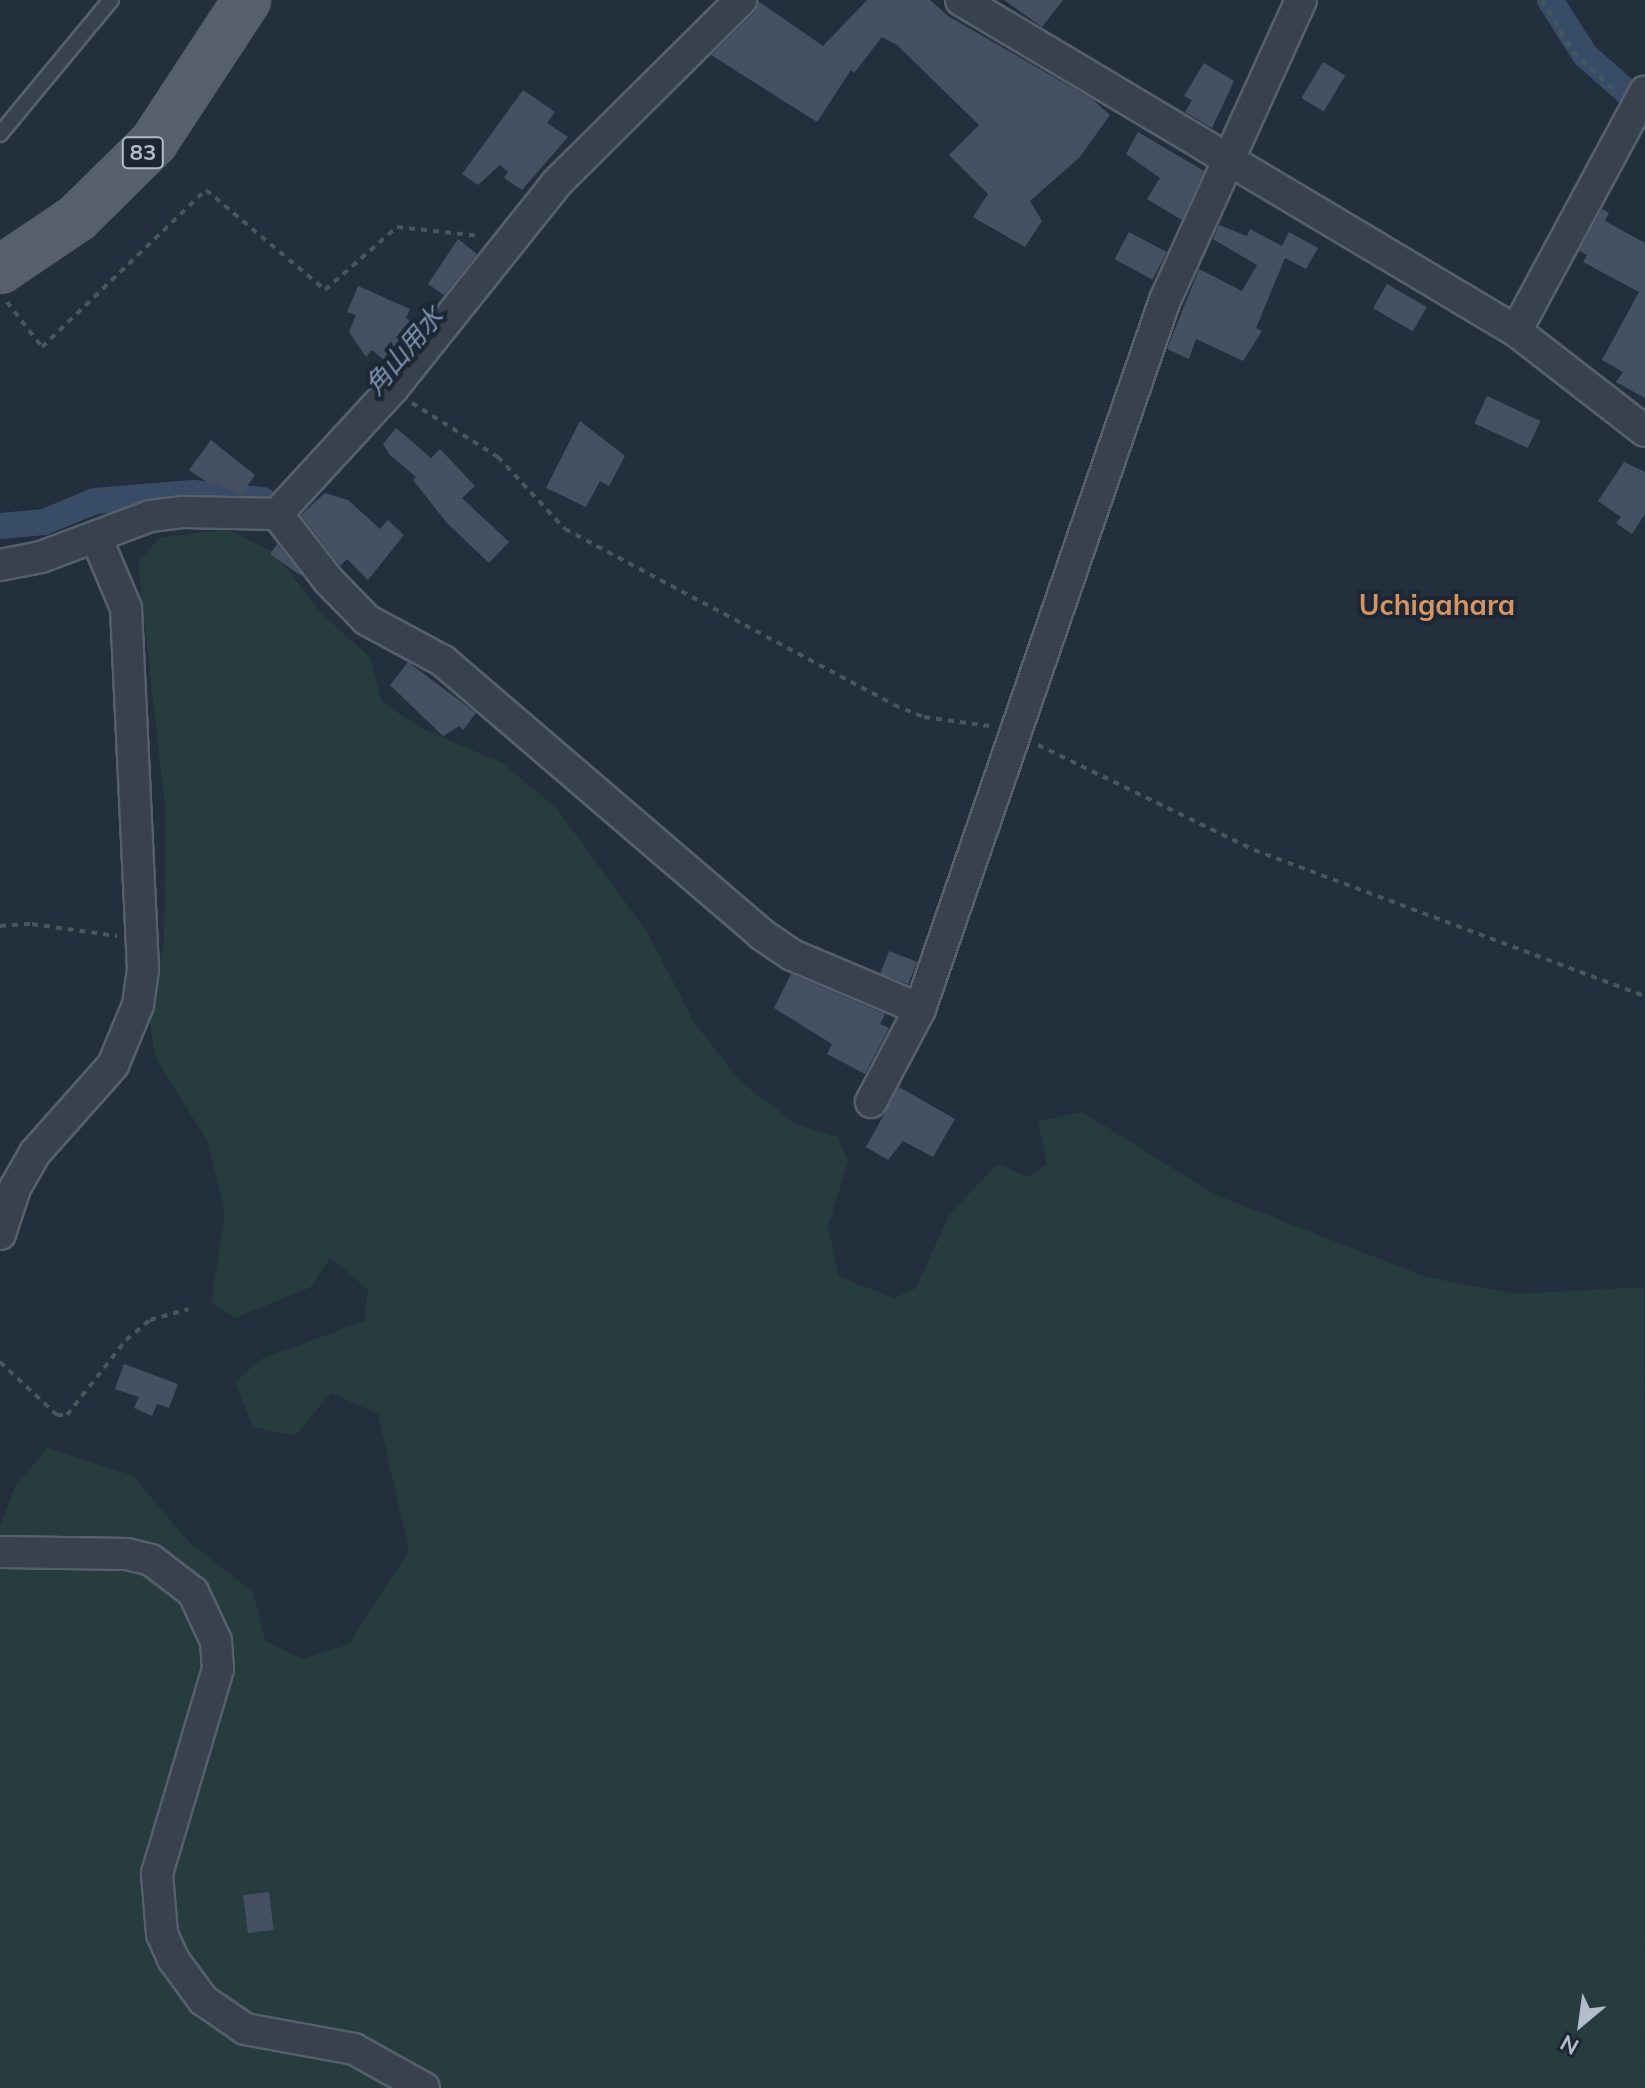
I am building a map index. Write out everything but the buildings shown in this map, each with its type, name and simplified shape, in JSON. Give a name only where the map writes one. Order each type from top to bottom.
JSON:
[{"type":"main road","name":"83","points":[[0,270],[77,218],[154,142],[247,0]]},
{"type":"street","points":[[0,565],[96,537],[150,516],[184,512],[277,514],[393,388],[510,240],[612,123],[741,0]]},
{"type":"street","points":[[961,0],[1516,331],[1645,431]]},
{"type":"street","points":[[871,1102],[920,1009],[1165,300],[1301,0]]},
{"type":"street","points":[[1516,331],[1640,101]]},
{"type":"street","points":[[277,514],[329,581],[367,620],[443,661],[761,934],[792,955],[920,1009]]},
{"type":"street","points":[[0,1234],[15,1188],[35,1153],[90,1097],[127,1037],[138,1005],[142,940],[126,608],[96,537]]},
{"type":"street","points":[[0,1552],[127,1554],[151,1560],[193,1592],[216,1641],[218,1669],[157,1874],[162,1934],[173,1959],[203,2000],[245,2029],[354,2049],[424,2088]]},
{"type":"lane","points":[[0,134],[111,0]]},
{"type":"path","points":[[1542,0],[1582,62],[1640,101]]},
{"type":"path","points":[[0,292],[42,347],[206,190],[325,290],[397,227],[510,240]]},
{"type":"path","points":[[393,388],[498,457],[565,529],[894,705],[924,717],[1014,734],[1254,850],[1645,996]]},
{"type":"path","points":[[0,926],[47,926],[142,940]]},
{"type":"path","points":[[0,1362],[57,1415],[67,1415],[126,1340],[150,1320],[188,1309]]},
{"type":"green space","points":[[228,529],[275,553],[321,613],[371,658],[382,702],[419,727],[504,764],[557,809],[647,932],[694,1022],[740,1081],[796,1124],[838,1137],[848,1161],[828,1227],[839,1277],[895,1298],[916,1288],[949,1215],[997,1164],[1029,1177],[1047,1164],[1038,1121],[1082,1112],[1216,1195],[1426,1277],[1516,1294],[1644,1287],[1645,2088],[0,2088],[0,1528],[14,1488],[47,1448],[132,1475],[188,1541],[253,1592],[265,1641],[302,1659],[348,1645],[409,1551],[378,1414],[331,1393],[295,1436],[253,1427],[235,1383],[259,1360],[364,1321],[368,1289],[330,1258],[311,1287],[235,1318],[211,1302],[225,1215],[208,1142],[156,1059],[149,1019],[164,941],[166,816],[138,562],[159,538]]},
{"type":"waterway","points":[[1550,0],[1585,55],[1645,108]]},
{"type":"waterway","name":"角山用水","points":[[0,526],[44,522],[95,501],[193,493],[263,500]]},
{"type":"district","name":"Uchigahara","points":[[1437,605]]}]
